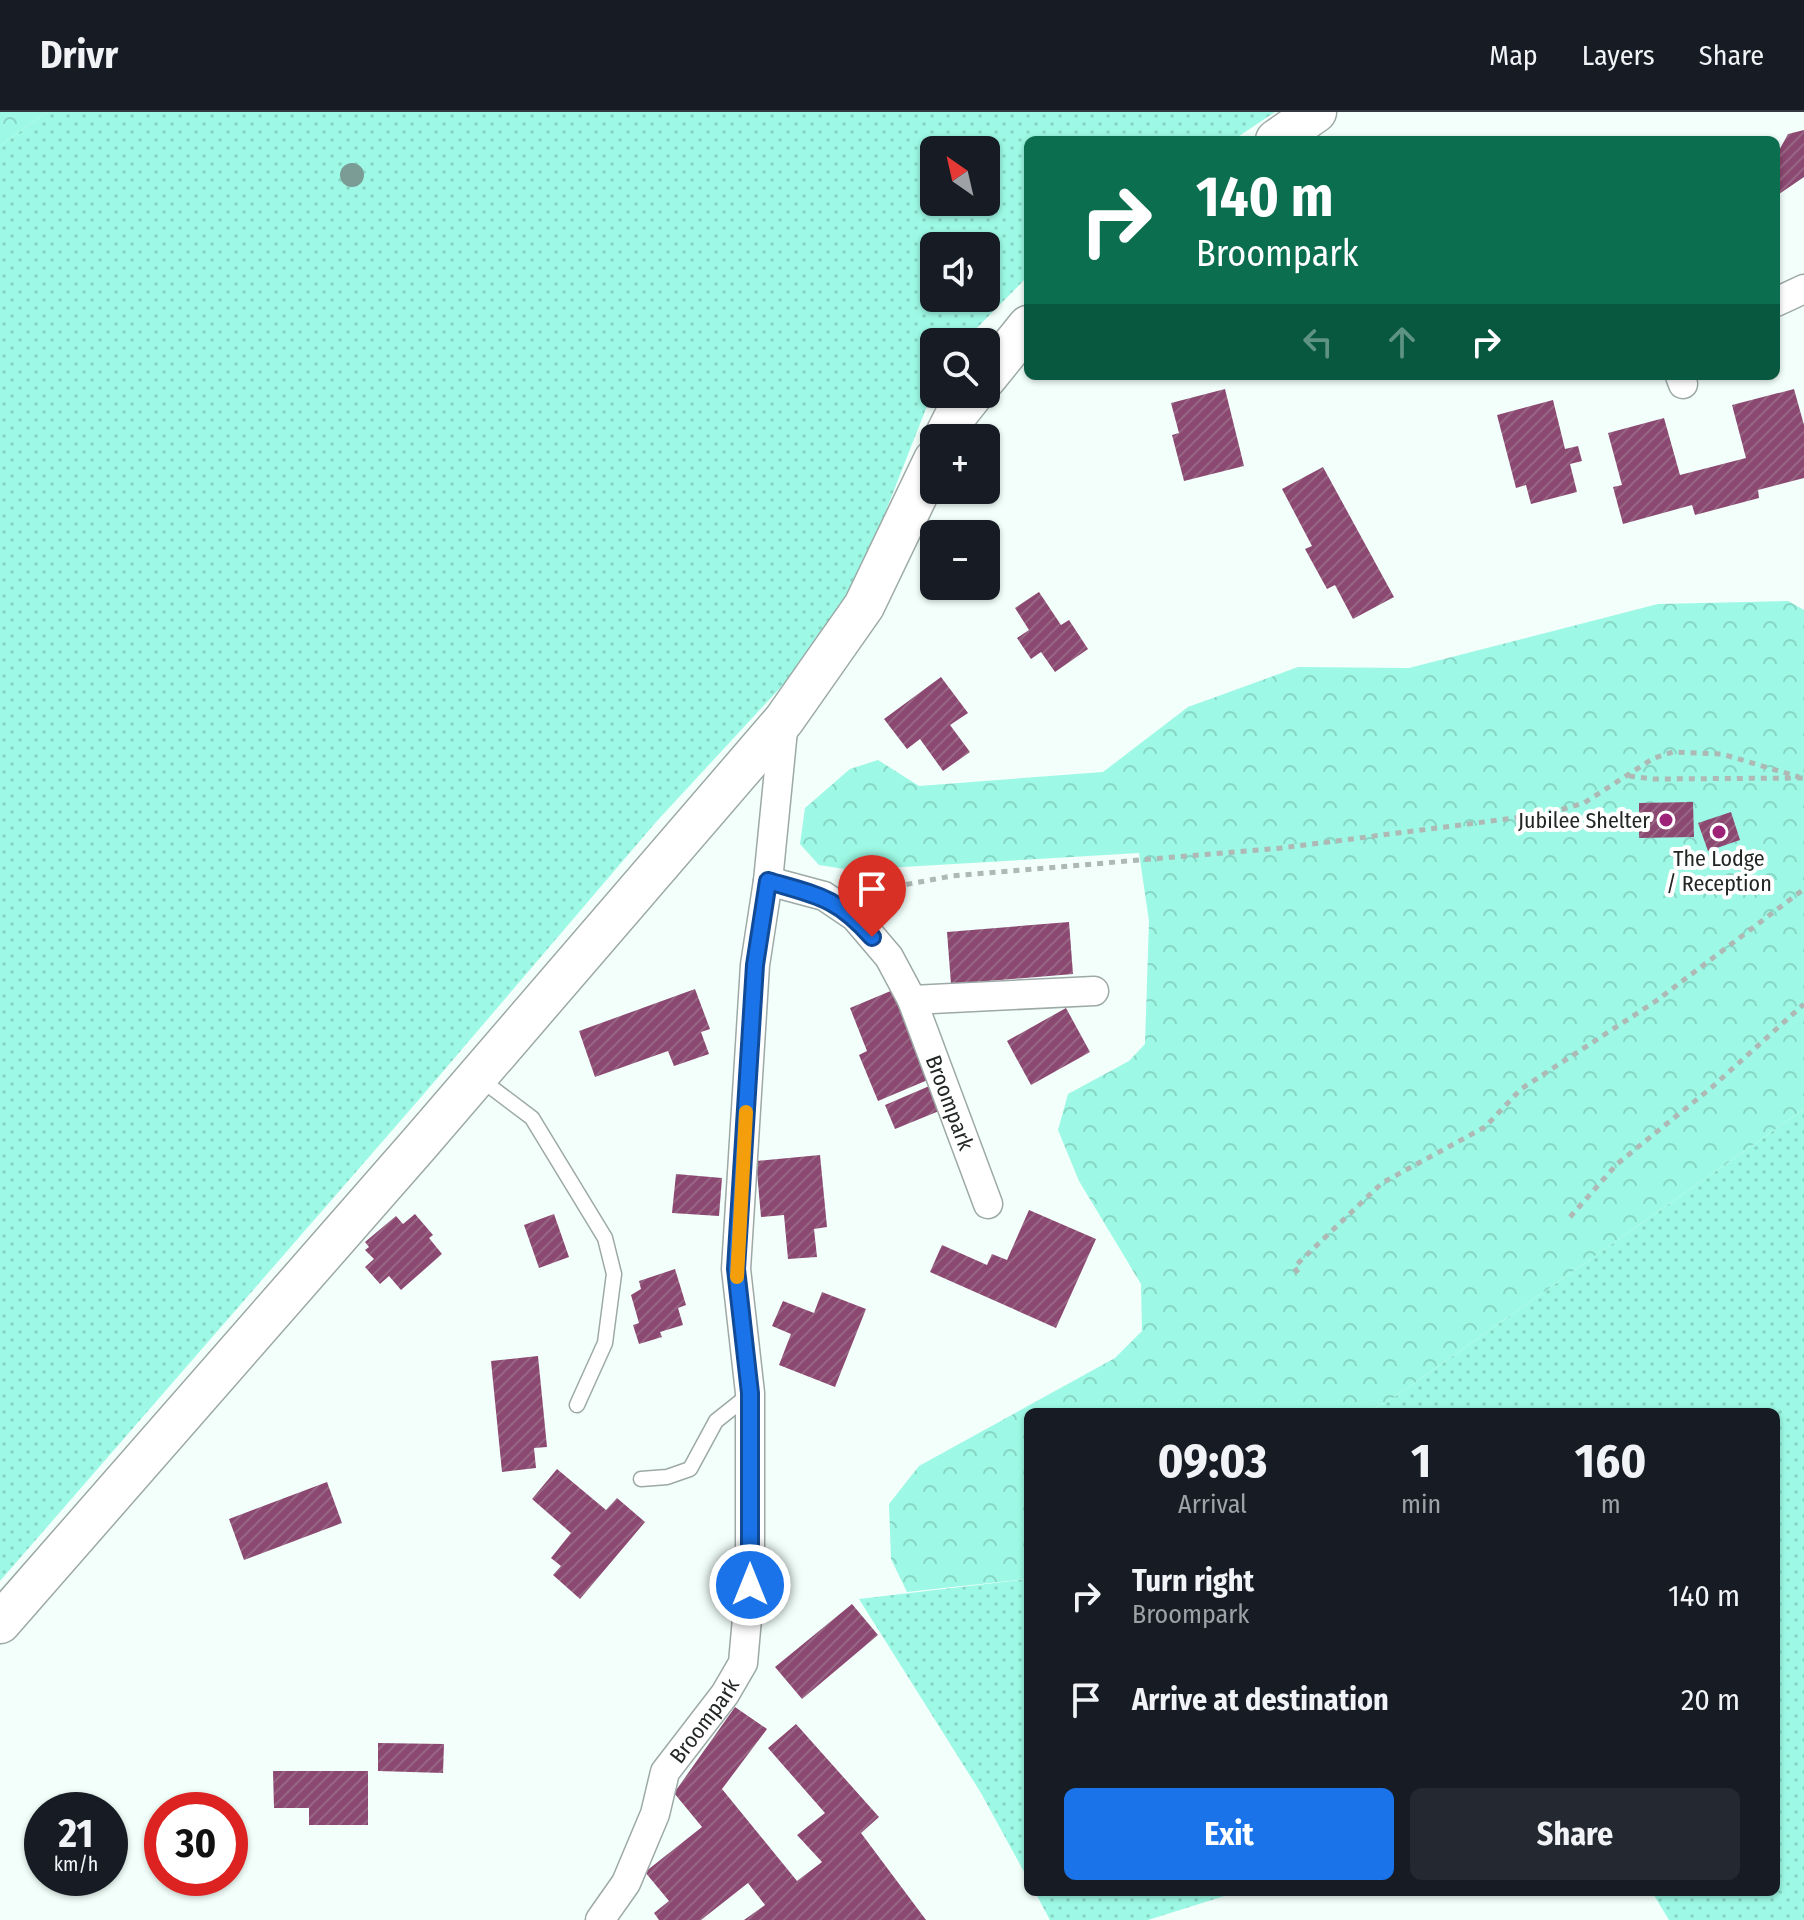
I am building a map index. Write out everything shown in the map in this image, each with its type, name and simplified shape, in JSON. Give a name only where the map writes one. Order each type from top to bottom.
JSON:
[{"type":"main road","points":[[1282,136],[1316,112]]},
{"type":"main road","points":[[1000,361],[1024,331]]},
{"type":"main road","points":[[0,1623],[784,720],[864,606],[920,489]]},
{"type":"street","points":[[1780,300],[1804,289]]},
{"type":"street","name":"Broompark","points":[[600,1920],[626,1883],[655,1814],[665,1772],[725,1694],[743,1663],[750,1585],[750,1393],[736,1269],[755,965],[768,881],[784,720]]},
{"type":"street","name":"Broompark","points":[[768,881],[824,896],[855,917],[889,957],[912,1000],[988,1204]]},
{"type":"street","points":[[912,1000],[1094,991]]},
{"type":"lane","points":[[476,1076],[532,1118],[605,1238],[614,1274],[605,1343],[577,1405]]},
{"type":"lane","points":[[641,1479],[667,1477],[690,1469],[716,1421],[750,1393]]},
{"type":"path","points":[[824,896],[853,894],[952,876],[1281,848],[1546,814],[1584,803],[1654,758],[1673,752],[1722,754],[1801,777]]},
{"type":"path","points":[[1629,776],[1653,779],[1801,777]]},
{"type":"path","points":[[1298,1273],[1294,1267],[1382,1183],[1485,1127],[1521,1089],[1656,1001],[1804,889]]},
{"type":"path","points":[[1570,1217],[1617,1164],[1711,1088],[1804,1004]]},
{"type":"green space","points":[[0,112],[47,112],[0,146]]},
{"type":"green space","points":[[47,112],[1275,112],[1239,136],[1024,136],[1024,280],[1000,304],[1000,232],[920,232],[920,312],[993,312],[977,328],[920,328],[920,408],[926,408],[862,572],[830,629],[792,675],[656,822],[0,1581],[0,146]]},
{"type":"green space","points":[[1788,601],[1804,610],[1804,1109],[1375,1408],[1024,1408],[1115,1358],[1142,1331],[1141,1284],[1079,1181],[1058,1130],[1068,1094],[1129,1061],[1145,1044],[1149,921],[1139,853],[851,870],[819,865],[800,844],[805,808],[850,769],[878,760],[919,786],[1103,772],[1188,707],[1298,667],[1409,668],[1658,604]]},
{"type":"green space","points":[[1804,1109],[1804,1920],[1669,1920],[1654,1896],[1780,1896],[1780,1408],[1375,1408]]},
{"type":"green space","points":[[1024,1408],[1024,1579],[907,1592],[891,1559],[889,1504],[919,1466]]},
{"type":"green space","points":[[1024,1579],[1024,1872],[981,1793],[859,1599]]},
{"type":"green space","points":[[1037,1896],[1224,1896],[1148,1920],[1050,1920]]},
{"type":"building","points":[[1804,130],[1804,177],[1780,193],[1780,149],[1788,134]]},
{"type":"building","points":[[1225,389],[1244,466],[1184,481],[1172,435],[1179,433],[1171,403]]},
{"type":"building","points":[[1794,389],[1804,425],[1804,478],[1758,490],[1759,498],[1695,515],[1692,505],[1623,524],[1613,487],[1622,485],[1608,433],[1664,418],[1680,475],[1746,458],[1732,405]]},
{"type":"building","points":[[1553,400],[1565,449],[1578,446],[1582,461],[1570,464],[1577,492],[1531,504],[1526,485],[1516,488],[1497,415]]},
{"type":"building","points":[[1323,467],[1394,597],[1353,619],[1335,585],[1327,589],[1305,549],[1312,546],[1282,489]]},
{"type":"building","points":[[1039,592],[1061,625],[1069,620],[1088,649],[1055,672],[1041,652],[1031,659],[1017,638],[1029,630],[1015,608]]},
{"type":"building","points":[[941,677],[968,713],[950,725],[970,752],[943,771],[920,739],[907,749],[884,719]]},
{"type":"building","name":"Jubilee Shelter","points":[[1693,802],[1694,837],[1639,838],[1639,803]]},
{"type":"building","name":"The Lodge / Reception","points":[[1731,812],[1740,840],[1708,851],[1698,823]]},
{"type":"building","points":[[1069,922],[1073,974],[951,984],[947,932]]},
{"type":"building","points":[[695,989],[710,1029],[701,1032],[709,1054],[674,1066],[668,1051],[595,1077],[579,1031]]},
{"type":"building","points":[[893,990],[930,1079],[878,1101],[859,1055],[867,1051],[850,1008]]},
{"type":"building","points":[[1066,1008],[1090,1052],[1031,1085],[1007,1041]]},
{"type":"building","points":[[934,1084],[944,1109],[895,1129],[885,1105]]},
{"type":"building","points":[[820,1155],[827,1227],[814,1229],[817,1257],[788,1259],[784,1215],[761,1217],[756,1161]]},
{"type":"building","points":[[676,1174],[722,1178],[719,1216],[672,1213]]},
{"type":"building","points":[[1029,1210],[1096,1239],[1056,1328],[930,1272],[942,1245],[987,1265],[992,1254],[1007,1260]]},
{"type":"building","points":[[415,1214],[433,1235],[429,1238],[442,1254],[401,1290],[389,1276],[380,1284],[365,1267],[374,1259],[365,1250],[369,1247],[365,1242],[396,1216],[403,1224]]},
{"type":"building","points":[[554,1214],[569,1257],[539,1268],[524,1225]]},
{"type":"building","points":[[675,1269],[686,1305],[678,1308],[683,1325],[660,1332],[662,1337],[639,1344],[633,1325],[639,1323],[631,1295],[641,1289],[639,1281]]},
{"type":"building","points":[[822,1292],[866,1309],[835,1387],[779,1365],[791,1334],[772,1326],[783,1301],[814,1313]]},
{"type":"building","points":[[538,1356],[547,1447],[534,1448],[536,1468],[502,1472],[491,1361]]},
{"type":"building","points":[[557,1469],[606,1510],[617,1498],[645,1522],[580,1599],[553,1575],[561,1566],[551,1558],[571,1533],[532,1499]]},
{"type":"building","points":[[327,1482],[342,1523],[244,1560],[229,1519]]},
{"type":"building","points":[[852,1604],[878,1635],[802,1699],[775,1667]]},
{"type":"building","points":[[735,1707],[767,1729],[722,1789],[797,1881],[822,1862],[797,1835],[825,1813],[768,1748],[796,1724],[879,1817],[861,1833],[926,1920],[744,1920],[765,1905],[748,1883],[701,1920],[659,1920],[654,1913],[669,1901],[645,1872],[702,1827],[674,1793]]},
{"type":"building","points":[[378,1743],[444,1744],[443,1773],[378,1771]]},
{"type":"building","points":[[273,1771],[368,1771],[368,1825],[309,1825],[309,1808],[274,1808]]},
{"type":"slow traffic","points":[[737,1277],[746,1112]]},
{"type":"place","name":"Jubilee Shelter","points":[[1666,820]]},
{"type":"place","name":"The Lodge / Reception","points":[[1719,832]]},
{"type":"route","points":[[750,1585],[750,1393],[736,1269],[755,965],[768,881],[824,896],[855,917],[872,937]]}]
